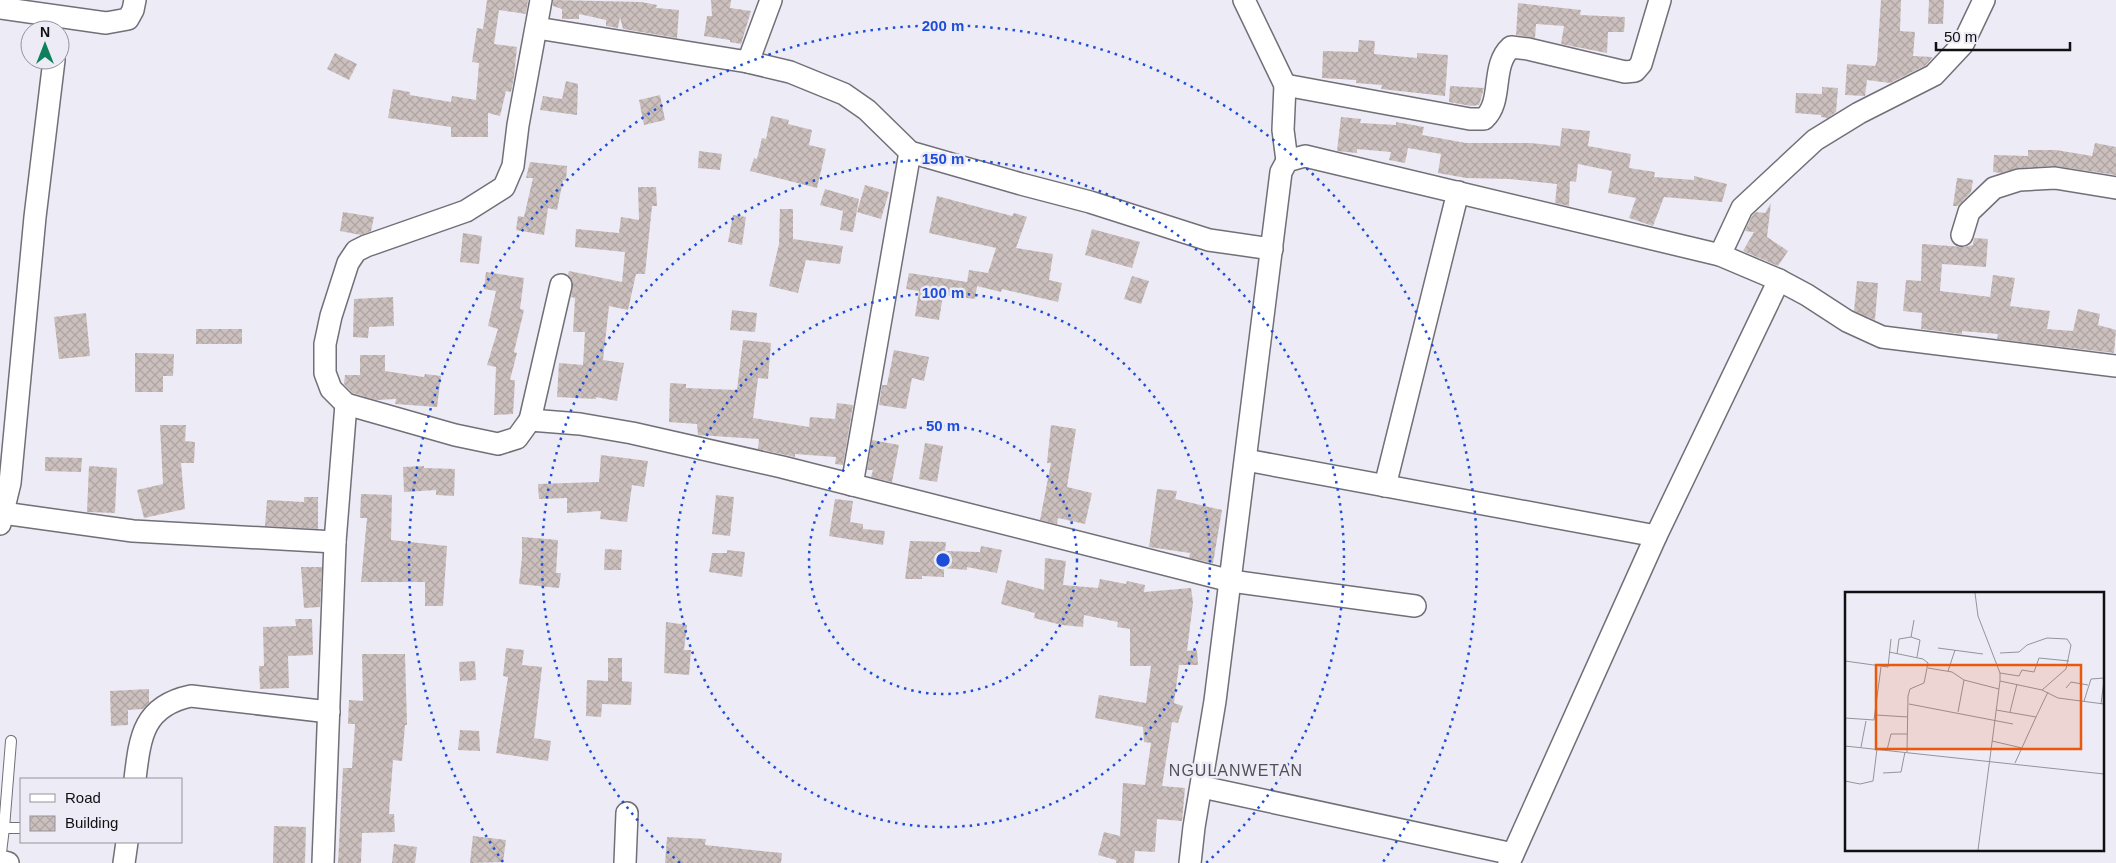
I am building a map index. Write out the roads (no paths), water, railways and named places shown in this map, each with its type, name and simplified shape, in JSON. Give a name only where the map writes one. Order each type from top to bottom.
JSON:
[{"type":"street","points":[[70,23],[106,23],[128,19],[133,10],[134,0]]},
{"type":"street","points":[[541,0],[518,125],[513,166],[504,187],[466,211],[356,252],[348,263],[331,316],[325,344],[325,372],[331,389],[346,404],[455,436],[498,444],[517,438],[530,420],[561,285]]},
{"type":"street","points":[[748,62],[771,0]]},
{"type":"street","points":[[1190,863],[1231,581],[1281,172],[1287,161],[1283,130],[1285,85],[1244,0]]},
{"type":"street","points":[[1285,85],[1470,119],[1484,119],[1492,112],[1500,63],[1504,53],[1511,47],[1528,49],[1626,72],[1635,71],[1641,64],[1660,0]]},
{"type":"street","points":[[1720,255],[1742,208],[1815,140],[1859,113],[1934,75],[1963,44],[1984,0]]},
{"type":"street","points":[[0,8],[46,20]]},
{"type":"street","points":[[537,28],[748,62],[790,72],[844,94],[867,110],[910,152],[1090,202],[1209,240],[1272,248]]},
{"type":"street","points":[[53,70],[34,217],[10,483],[1,519],[132,532],[335,542]]},
{"type":"street","points":[[852,485],[910,152]]},
{"type":"street","points":[[1287,161],[1305,156],[1720,255],[1778,280],[1807,295],[1847,321],[1882,337],[2116,366]]},
{"type":"street","points":[[1962,235],[1969,212],[1994,188],[2019,180],[2055,178],[2116,188]]},
{"type":"street","points":[[1385,486],[1458,192]]},
{"type":"street","points":[[1202,787],[1511,859],[1656,536],[1778,280]]},
{"type":"street","points":[[323,863],[335,542],[346,404]]},
{"type":"street","points":[[530,420],[580,424],[632,433],[852,485],[1231,581],[1415,606]]},
{"type":"street","points":[[1246,460],[1656,536]]},
{"type":"street","points":[[135,778],[140,740],[158,708],[173,700],[191,696],[328,712]]},
{"type":"street","points":[[625,863],[627,814]]},
{"type":"street","points":[[124,863],[127,843]]},
{"type":"street","points":[[0,861],[8,863]]},
{"type":"lane","points":[[0,861],[11,741]]},
{"type":"lane","points":[[4,828],[20,828]]},
{"type":"district","name":"NGULANWETAN","points":[[1236,770]]}]
